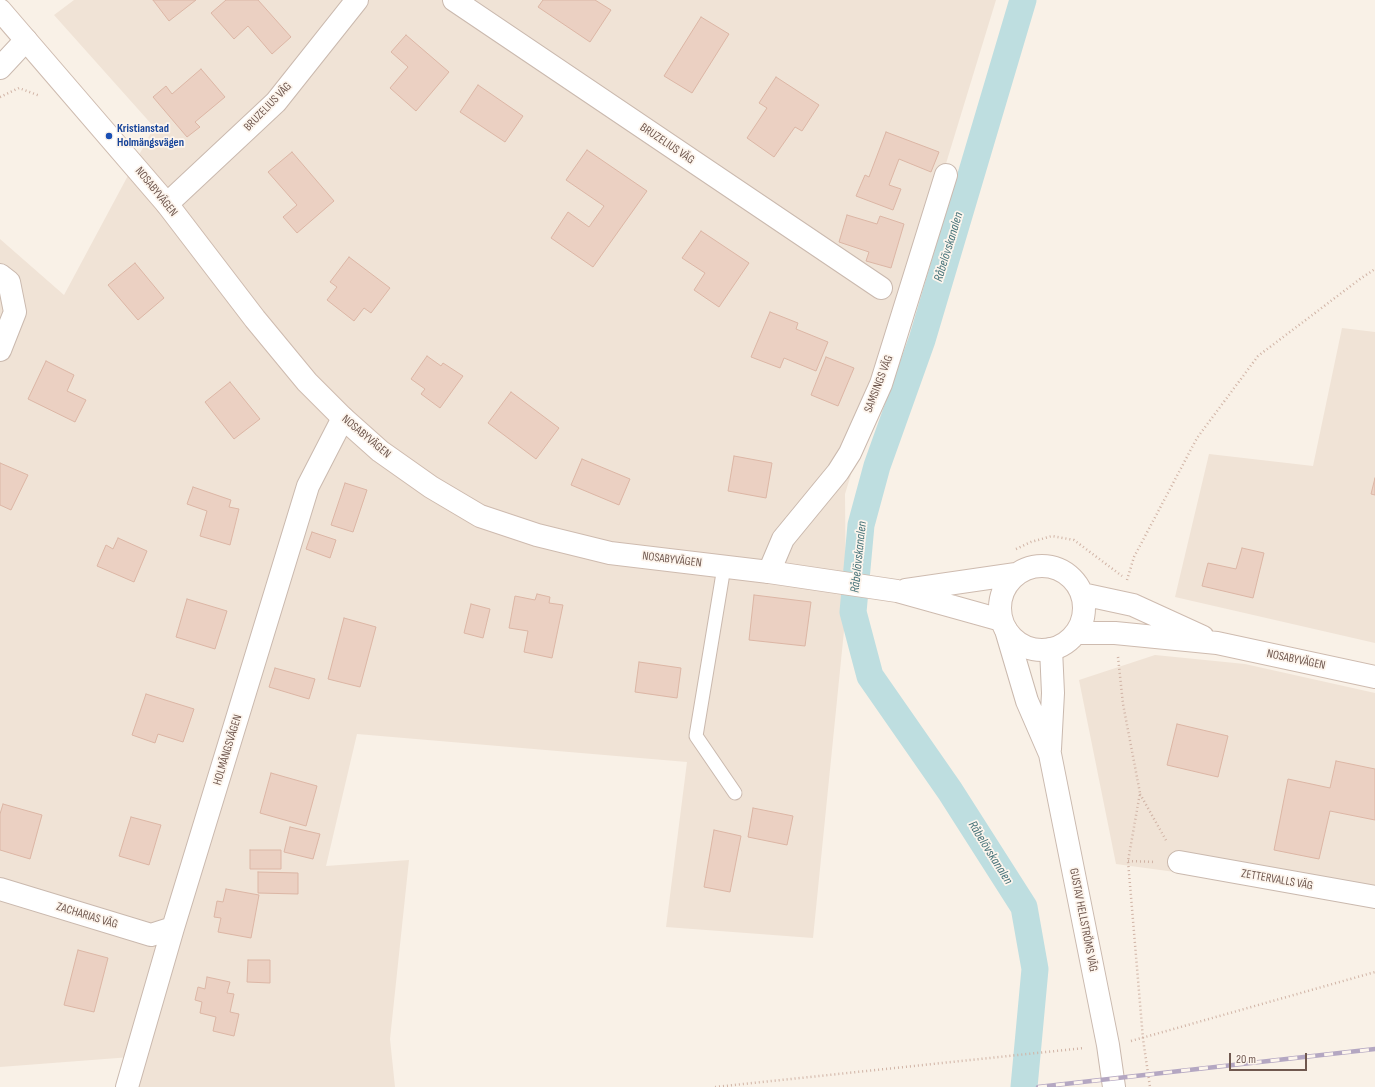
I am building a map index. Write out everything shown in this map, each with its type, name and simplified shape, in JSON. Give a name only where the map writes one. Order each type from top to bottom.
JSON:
[{"type":"street","name":"BRUZELIUS VÄG","points":[[166,204],[276,102],[357,0]]},
{"type":"street","name":"BRUZELIUS VÄG","points":[[454,0],[881,288]]},
{"type":"street","name":"NOSABYVÄGEN","points":[[0,10],[166,204],[255,319],[307,382],[343,418],[380,451],[431,487],[480,516],[537,535],[610,553],[769,572],[837,584],[897,591],[1004,625]]},
{"type":"street","points":[[0,68],[26,40]]},
{"type":"street","name":"SAMSINGS VÄG","points":[[769,572],[783,539],[838,472],[853,446],[881,384],[946,175]]},
{"type":"street","points":[[0,275],[9,282],[15,312],[0,350]]},
{"type":"street","name":"HOLMÄNGSVÄGEN","points":[[127,1087],[173,928],[308,486],[343,418]]},
{"type":"street","points":[[1034,566],[1054,568],[1071,578],[1082,594],[1084,614],[1076,633],[1065,643],[1051,649],[1042,650],[1025,647],[1011,637],[1004,625],[1000,604],[1001,595],[1010,580],[1016,574],[1034,566]]},
{"type":"street","name":"NOSABYVÄGEN","points":[[897,591],[1016,574]]},
{"type":"street","name":"NOSABYVÄGEN","points":[[1082,594],[1133,605],[1217,643]]},
{"type":"street","name":"GUSTAV HELLSTRÖMS VÄG","points":[[1004,625],[1027,701],[1050,754],[1108,1045],[1114,1087]]},
{"type":"street","name":"NOSABYVÄGEN","points":[[1076,633],[1115,633],[1217,643],[1375,677]]},
{"type":"street","name":"GUSTAV HELLSTRÖMS VÄG","points":[[1050,754],[1052,693],[1051,649]]},
{"type":"street","name":"ZETTERVALLS VÄG","points":[[1178,862],[1375,896]]},
{"type":"street","name":"ZACHARIAS VÄG","points":[[0,889],[150,935],[173,928]]},
{"type":"lane","points":[[724,567],[696,736],[735,793]]},
{"type":"path","points":[[0,97],[19,88],[43,97]]},
{"type":"path","points":[[1128,861],[1178,862],[1140,793]]},
{"type":"path","points":[[1143,1039],[1375,972]]},
{"type":"path","points":[[715,1087],[1041,1053]]},
{"type":"shaded area","points":[[74,0],[996,0],[845,494],[846,611],[813,938],[666,927],[687,762],[357,734],[326,866],[409,860],[390,1039],[395,1087],[122,1087],[131,1057],[0,1067],[0,239],[64,295],[154,127],[54,15]]},
{"type":"shaded area","points":[[1342,328],[1375,332],[1375,643],[1175,597],[1209,454],[1313,466]]},
{"type":"shaded area","points":[[1155,655],[1245,664],[1375,693],[1375,908],[1175,872],[1116,864],[1079,680]]},
{"type":"building","points":[[153,0],[196,0],[169,21]]},
{"type":"building","points":[[226,0],[258,0],[291,37],[272,54],[248,26],[234,39],[211,13]]},
{"type":"building","points":[[543,0],[595,0],[611,10],[590,42],[538,7]]},
{"type":"building","points":[[701,17],[729,34],[692,93],[664,76]]},
{"type":"building","points":[[406,35],[449,72],[416,111],[390,88],[408,67],[391,52]]},
{"type":"building","points":[[201,69],[225,97],[195,122],[200,127],[187,137],[153,97],[166,86],[172,94]]},
{"type":"building","points":[[776,77],[819,105],[802,131],[795,127],[774,157],[747,138],[767,108],[759,103]]},
{"type":"building","points":[[478,85],[523,116],[505,142],[460,112]]},
{"type":"building","points":[[886,132],[939,152],[931,172],[899,159],[889,185],[901,189],[893,210],[856,196],[865,175],[869,177]]},
{"type":"building","points":[[587,150],[647,191],[593,267],[551,238],[568,212],[589,227],[604,206],[566,180]]},
{"type":"building","points":[[292,152],[334,201],[297,233],[283,217],[297,205],[268,172]]},
{"type":"building","points":[[847,215],[877,224],[880,216],[904,224],[891,268],[866,261],[869,252],[839,242]]},
{"type":"building","points":[[701,231],[749,263],[719,307],[694,290],[705,273],[682,258]]},
{"type":"building","points":[[349,257],[390,288],[371,313],[364,308],[354,321],[327,300],[337,287],[330,282]]},
{"type":"building","points":[[135,263],[164,298],[138,320],[108,285]]},
{"type":"building","points":[[770,312],[798,323],[796,329],[828,342],[816,371],[784,358],[780,368],[751,357]]},
{"type":"building","points":[[427,356],[441,366],[443,363],[463,376],[440,408],[421,394],[425,389],[411,379]]},
{"type":"building","points":[[826,357],[854,368],[838,406],[811,395]]},
{"type":"building","points":[[46,361],[74,375],[67,391],[86,400],[75,422],[28,399]]},
{"type":"building","points":[[230,382],[260,419],[234,439],[205,402]]},
{"type":"building","points":[[511,392],[559,428],[536,459],[488,423]]},
{"type":"building","points":[[734,456],[772,463],[766,498],[728,491]]},
{"type":"building","points":[[582,459],[630,479],[619,505],[571,485]]},
{"type":"building","points":[[0,463],[28,475],[11,510],[0,505]]},
{"type":"building","points":[[1375,478],[1375,495],[1371,494]]},
{"type":"building","points":[[345,483],[367,490],[353,532],[331,525]]},
{"type":"building","points":[[193,487],[231,500],[229,507],[239,509],[230,545],[200,536],[207,511],[187,504]]},
{"type":"building","points":[[312,532],[336,540],[330,558],[306,549]]},
{"type":"building","points":[[118,538],[147,551],[134,582],[97,566],[106,545],[113,549]]},
{"type":"building","points":[[1242,548],[1264,553],[1253,598],[1202,586],[1208,563],[1236,569]]},
{"type":"building","points":[[537,594],[550,597],[549,603],[563,605],[552,658],[524,652],[528,631],[509,628],[515,596],[535,600]]},
{"type":"building","points":[[754,595],[811,602],[805,646],[749,640]]},
{"type":"building","points":[[187,599],[227,611],[215,649],[176,637]]},
{"type":"building","points":[[471,604],[490,609],[483,638],[464,633]]},
{"type":"building","points":[[344,618],[376,627],[360,687],[328,679]]},
{"type":"building","points":[[639,662],[681,668],[677,698],[635,692]]},
{"type":"building","points":[[275,668],[315,679],[309,699],[269,687]]},
{"type":"building","points":[[146,694],[194,709],[183,742],[158,734],[155,743],[132,735]]},
{"type":"building","points":[[1177,724],[1228,736],[1218,777],[1167,765]]},
{"type":"building","points":[[1336,761],[1375,769],[1375,820],[1330,811],[1319,859],[1274,850],[1288,779],[1330,788]]},
{"type":"building","points":[[271,773],[317,786],[306,826],[260,813]]},
{"type":"building","points":[[3,804],[42,815],[30,859],[0,850],[0,814]]},
{"type":"building","points":[[753,808],[793,816],[787,845],[748,837]]},
{"type":"building","points":[[131,817],[161,825],[149,865],[119,856]]},
{"type":"building","points":[[290,827],[320,834],[313,859],[284,852]]},
{"type":"building","points":[[714,830],[741,836],[730,892],[704,887]]},
{"type":"building","points":[[250,850],[281,850],[281,869],[250,869]]},
{"type":"building","points":[[258,872],[298,873],[298,894],[258,893]]},
{"type":"building","points":[[226,889],[259,895],[251,938],[218,932],[221,918],[214,917],[217,901],[223,902]]},
{"type":"building","points":[[78,950],[108,958],[94,1012],[64,1005]]},
{"type":"building","points":[[248,960],[270,960],[270,983],[247,982]]},
{"type":"building","points":[[207,977],[230,982],[227,993],[234,994],[230,1012],[239,1014],[234,1036],[213,1031],[216,1017],[200,1013],[202,1002],[195,1000],[198,987],[205,989]]},
{"type":"waterway","name":"Råbelövskanalen","points":[[1023,0],[922,340],[877,466],[861,525],[853,612],[870,676],[950,791],[1024,907],[1035,969],[1024,1087]]},
{"type":"railway","points":[[1038,1087],[1375,1049]]},
{"type":"place","name":"Kristianstad Holmängsvägen","points":[[109,136]]}]
